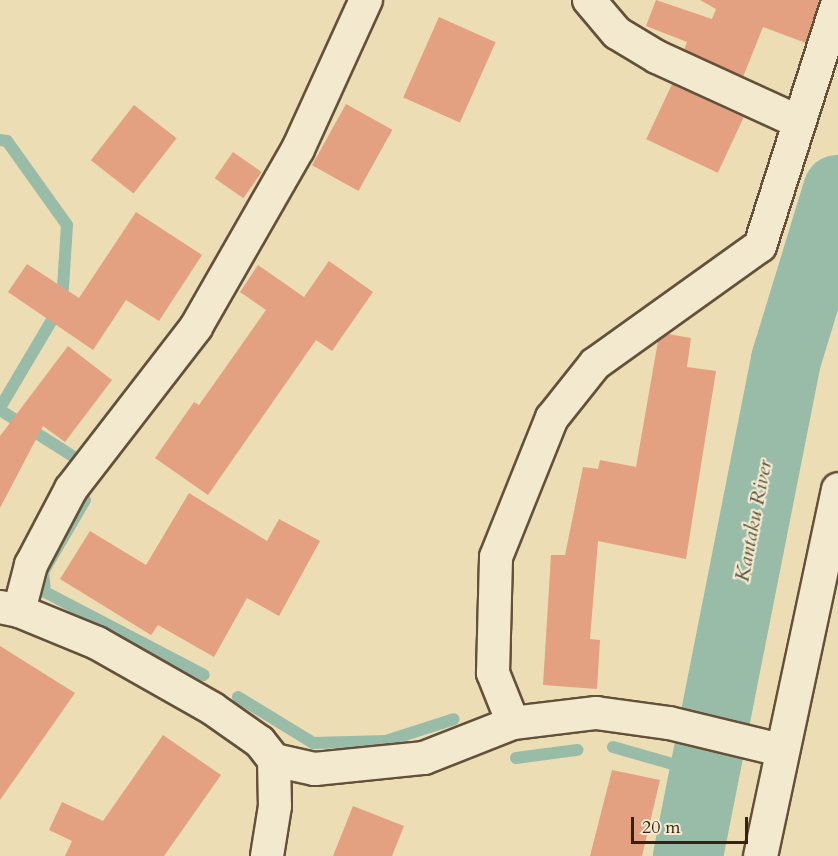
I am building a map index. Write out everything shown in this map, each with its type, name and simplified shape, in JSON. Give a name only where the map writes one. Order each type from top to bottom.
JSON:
[{"type":"street","points":[[267,856],[275,806],[274,760],[260,742],[213,709],[97,643],[10,609],[71,489],[196,327],[298,149],[366,0]]},
{"type":"street","points":[[589,0],[617,33],[657,57],[799,123]]},
{"type":"street","points":[[513,723],[493,673],[496,557],[552,418],[595,364],[760,246],[838,1]]},
{"type":"street","points":[[760,856],[838,489]]},
{"type":"street","points":[[274,760],[315,769],[424,758],[513,723],[596,713],[669,723],[782,750]]},
{"type":"building","points":[[656,0],[712,19],[716,9],[700,0],[819,0],[806,43],[763,27],[743,77],[684,50],[687,42],[646,26]]},
{"type":"building","points":[[439,17],[496,42],[460,123],[403,97]]},
{"type":"building","points":[[672,84],[744,117],[718,173],[646,139]]},
{"type":"building","points":[[346,104],[392,130],[358,191],[312,165]]},
{"type":"building","points":[[134,105],[177,138],[133,193],[91,160]]},
{"type":"building","points":[[233,152],[262,172],[243,198],[215,178]]},
{"type":"building","points":[[136,212],[202,255],[159,321],[126,300],[93,350],[8,292],[27,264],[79,298]]},
{"type":"building","points":[[329,261],[373,292],[332,351],[316,340],[208,495],[155,458],[194,402],[199,405],[266,310],[240,292],[258,265],[304,297]]},
{"type":"building","points":[[668,334],[691,338],[687,367],[716,371],[686,559],[598,541],[590,639],[600,640],[597,689],[543,685],[551,555],[565,555],[583,467],[598,469],[600,460],[636,467],[658,341]]},
{"type":"building","points":[[68,346],[112,380],[65,442],[43,426],[0,508],[0,436]]},
{"type":"building","points":[[189,493],[267,541],[279,519],[320,541],[279,616],[247,598],[214,657],[158,625],[151,635],[60,579],[90,531],[146,565]]},
{"type":"building","points":[[0,646],[75,693],[0,800]]},
{"type":"building","points":[[163,735],[221,775],[164,856],[65,856],[72,841],[49,830],[62,802],[103,821]]},
{"type":"building","points":[[612,770],[660,780],[642,856],[590,856]]},
{"type":"building","points":[[353,806],[404,826],[392,856],[333,856]]},
{"type":"waterway","points":[[0,140],[7,141],[67,225],[62,303],[0,408]]},
{"type":"waterway","name":"Kantaku River","points":[[688,856],[786,360],[838,190]]},
{"type":"waterway","points":[[0,410],[71,455]]},
{"type":"waterway","points":[[85,500],[43,572],[45,592],[204,675]]},
{"type":"waterway","points":[[238,697],[313,743],[386,741],[454,719]]},
{"type":"waterway","points":[[613,747],[704,773]]},
{"type":"waterway","points":[[516,758],[577,750]]}]
